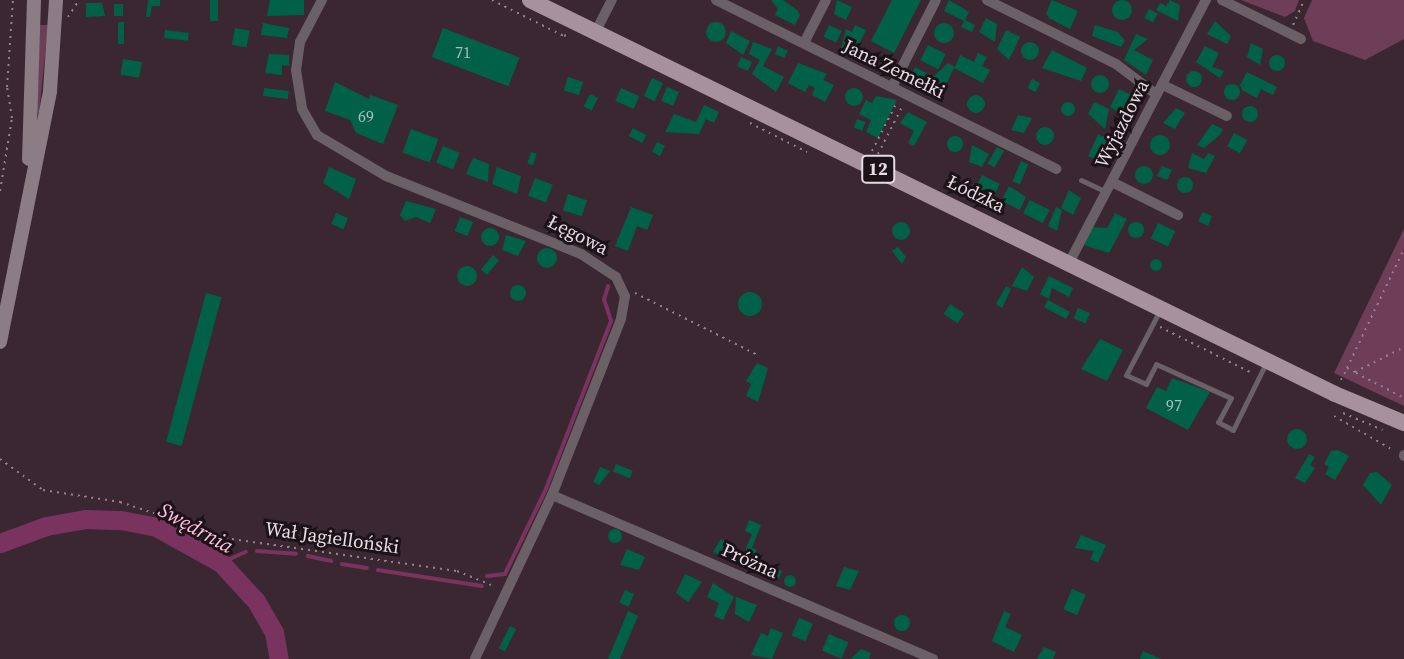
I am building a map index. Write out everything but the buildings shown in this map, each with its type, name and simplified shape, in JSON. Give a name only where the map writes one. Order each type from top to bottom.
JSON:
[{"type":"main road","points":[[25,201],[33,110],[34,0]]},
{"type":"main road","points":[[0,342],[25,201],[50,91],[56,0]]},
{"type":"main road","name":"Łódzka","points":[[530,0],[1069,263],[1157,316],[1267,361],[1398,428]]},
{"type":"street","name":"Łęgowa","points":[[321,0],[300,42],[296,70],[302,109],[317,135],[377,172],[581,254],[605,267],[621,288]]},
{"type":"street","points":[[596,31],[612,0]]},
{"type":"street","name":"Jana Zemełki","points":[[716,0],[1056,169]]},
{"type":"street","points":[[804,43],[826,0]]},
{"type":"street","points":[[892,87],[936,0]]},
{"type":"street","points":[[987,0],[1116,64],[1157,95]]},
{"type":"street","name":"Wyjazdowa","points":[[1069,263],[1206,0]]},
{"type":"street","points":[[1222,0],[1301,39]]},
{"type":"street","points":[[1163,85],[1227,116]]},
{"type":"street","points":[[1112,182],[1178,215]]},
{"type":"street","points":[[475,659],[552,495],[621,319],[625,302],[621,288]]},
{"type":"street","name":"Próżna","points":[[552,495],[933,659]]},
{"type":"lane","points":[[1081,180],[1107,192]]},
{"type":"lane","points":[[1157,316],[1126,374],[1146,384],[1156,364],[1231,398],[1218,422],[1233,430],[1267,361]]},
{"type":"path","points":[[0,191],[12,118],[7,87],[16,20],[13,0]]},
{"type":"path","points":[[68,17],[79,0]]},
{"type":"path","points":[[1290,33],[1304,0]]},
{"type":"path","points":[[872,151],[905,93]]},
{"type":"path","points":[[878,154],[905,93]]},
{"type":"path","points":[[1341,381],[1404,249]]},
{"type":"path","points":[[621,288],[756,354]]},
{"type":"path","points":[[1157,316],[1259,376]]},
{"type":"path","points":[[1355,372],[1404,347]]},
{"type":"path","points":[[1347,368],[1404,398]]},
{"type":"path","points":[[1337,410],[1398,428]]},
{"type":"path","points":[[1334,416],[1404,456]]},
{"type":"path","name":"Wał Jagielloński","points":[[0,459],[43,490],[120,502],[232,539],[457,572],[505,592]]},
{"type":"shaded area","points":[[1241,0],[1299,0],[1295,11],[1285,17]]},
{"type":"shaded area","points":[[1312,0],[1404,0],[1404,39],[1365,60],[1313,41],[1304,18]]},
{"type":"shaded area","points":[[40,25],[48,25],[39,114],[37,111]]},
{"type":"shaded area","points":[[1404,229],[1404,406],[1334,373]]},
{"type":"waterway","points":[[487,576],[505,574],[546,489],[611,321],[604,300],[608,287]]},
{"type":"waterway","name":"Swędrnia","points":[[0,543],[46,526],[86,519],[121,520],[156,527],[221,563],[256,601],[274,632],[279,659]]},
{"type":"waterway","points":[[257,551],[296,554]]},
{"type":"waterway","points":[[221,563],[246,552]]},
{"type":"waterway","points":[[308,556],[331,561]]},
{"type":"waterway","points":[[342,564],[367,568]]},
{"type":"waterway","points":[[378,570],[482,586]]}]
